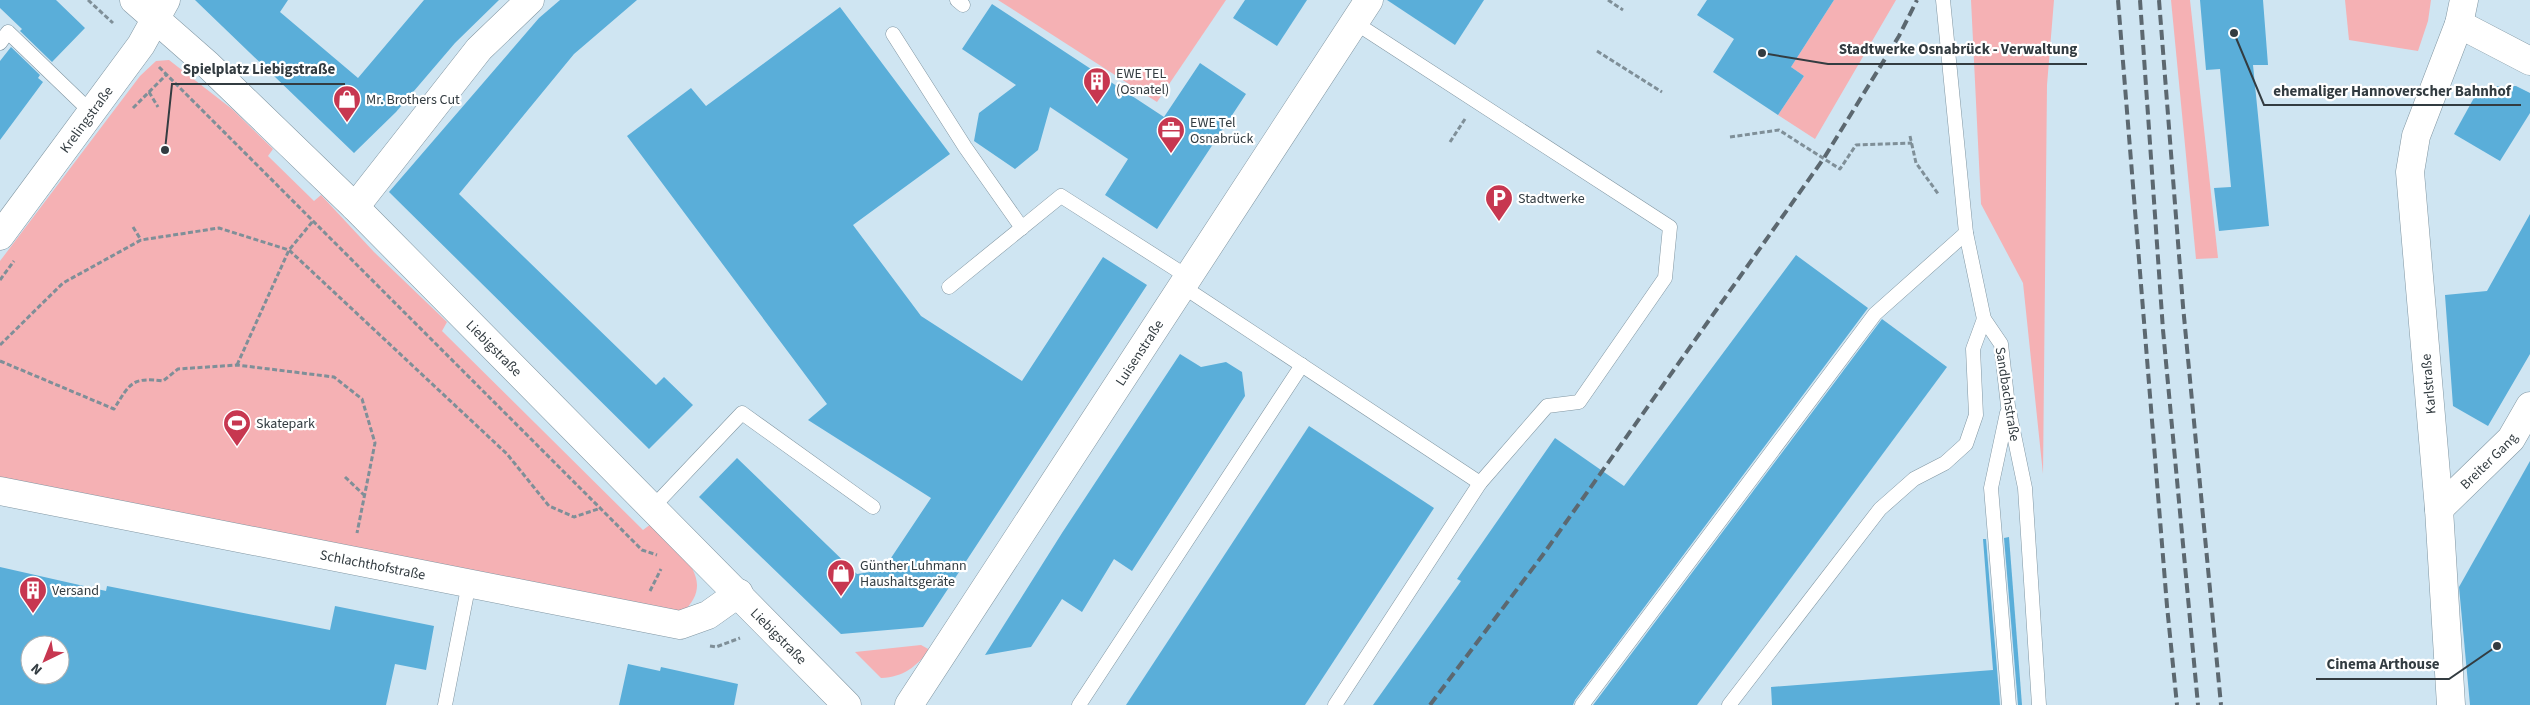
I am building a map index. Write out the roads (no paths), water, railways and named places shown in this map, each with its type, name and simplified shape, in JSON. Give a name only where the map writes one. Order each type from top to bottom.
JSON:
[{"type":"street","name":"Liebigstraße","points":[[134,0],[161,10],[208,65],[355,207],[847,705]]},
{"type":"street","points":[[355,207],[479,49],[530,0]]},
{"type":"street","name":"Luisenstraße","points":[[909,705],[1369,0]]},
{"type":"street","name":"Krelingstraße","points":[[0,236],[141,45],[161,10]]},
{"type":"street","points":[[2462,12],[2530,61]]},
{"type":"street","name":"Karlstraße","points":[[2451,705],[2439,509],[2410,172],[2416,136],[2443,68],[2462,12]]},
{"type":"street","name":"Breiter Gang","points":[[2439,509],[2511,439],[2530,406]]},
{"type":"street","name":"Schlachthofstraße","points":[[0,491],[680,625],[708,616],[738,593]]},
{"type":"lane","name":"Sandbachstraße","points":[[1943,0],[1966,233],[1984,320],[2001,344],[2008,406],[2024,488],[2039,705]]},
{"type":"lane","points":[[1335,705],[1480,483],[1547,406],[1578,402],[1665,278],[1670,227],[1354,22]]},
{"type":"lane","points":[[0,43],[8,32],[91,112]]},
{"type":"lane","points":[[893,34],[965,147],[1022,228]]},
{"type":"lane","points":[[949,286],[1061,196],[1185,281],[1302,365],[1480,483]]},
{"type":"lane","points":[[1582,705],[1875,314],[1966,233]]},
{"type":"lane","points":[[1729,705],[1880,509],[1914,479],[1945,463],[1966,444],[1976,415],[1973,349],[1984,320]]},
{"type":"lane","points":[[1079,705],[1302,365]]},
{"type":"lane","points":[[2008,406],[1991,488],[2009,705]]},
{"type":"lane","points":[[653,508],[742,413],[872,507]]},
{"type":"lane","points":[[445,705],[469,583]]},
{"type":"railway","points":[[1430,705],[1542,556],[1824,158],[1899,36],[1917,0]]},
{"type":"railway","points":[[2118,0],[2167,606],[2177,705]]},
{"type":"railway","points":[[2140,0],[2163,330],[2198,705]]},
{"type":"railway","points":[[2159,0],[2183,306],[2221,705]]},
{"type":"place","name":"ehemaliger Hannoverscher Bahnhof","points":[[2234,33]]},
{"type":"place","name":"Stadtwerke Osnabrück - Verwaltung","points":[[1762,53]]},
{"type":"place","name":"EWE TEL (Osnatel)","points":[[1097,105]]},
{"type":"place","name":"Mr. Brothers Cut","points":[[347,123]]},
{"type":"place","name":"Spielplatz Liebigstraße","points":[[165,150]]},
{"type":"place","name":"EWE Tel Osnabrück","points":[[1171,154]]},
{"type":"place","name":"Stadtwerke","points":[[1499,222]]},
{"type":"place","name":"Skatepark","points":[[237,447]]},
{"type":"place","name":"Günther Luhmann Haushaltsgeräte","points":[[841,597]]},
{"type":"place","name":"Versand","points":[[33,614]]},
{"type":"place","name":"Cinema Arthouse","points":[[2497,646]]}]
